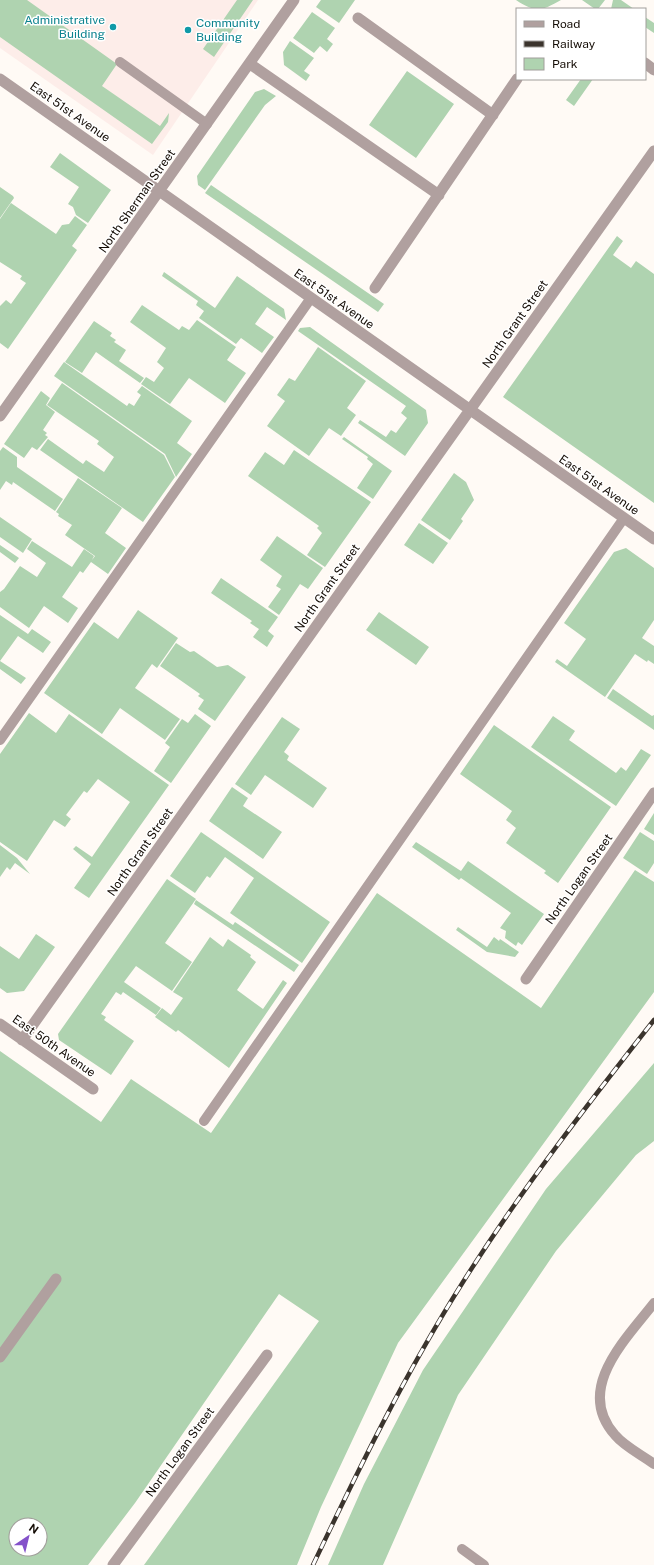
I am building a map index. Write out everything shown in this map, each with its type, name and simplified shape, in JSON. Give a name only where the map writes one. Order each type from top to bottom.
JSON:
[{"type":"street","name":"North Sherman Street","points":[[0,416],[160,192],[294,0]]},
{"type":"street","points":[[358,18],[493,115]]},
{"type":"street","points":[[250,64],[439,195]]},
{"type":"street","points":[[646,64],[654,70]]},
{"type":"street","name":"East 51st Avenue","points":[[0,80],[654,539]]},
{"type":"street","points":[[375,288],[516,80]]},
{"type":"street","name":"North Grant Street","points":[[22,1040],[654,151]]},
{"type":"street","name":"North Logan Street","points":[[526,979],[654,793]]},
{"type":"street","name":"East 50th Avenue","points":[[0,1024],[93,1089]]},
{"type":"street","points":[[0,1356],[56,1279]]},
{"type":"street","name":"North Logan Street","points":[[114,1565],[267,1355]]},
{"type":"lane","points":[[120,62],[207,124]]},
{"type":"lane","points":[[0,740],[312,298]]},
{"type":"lane","points":[[204,1121],[624,518]]},
{"type":"lane","points":[[654,1303],[611,1359],[602,1378],[600,1399],[605,1418],[615,1435],[654,1464]]},
{"type":"lane","points":[[462,1549],[484,1565]]},
{"type":"shaded area","points":[[0,0],[258,0],[153,155],[0,48]]},
{"type":"green space","points":[[0,0],[27,0],[117,64],[102,86],[160,126],[169,113],[168,122],[152,144],[0,37]]},
{"type":"green space","points":[[237,0],[253,0],[214,57],[203,49]]},
{"type":"green space","points":[[321,0],[355,0],[339,23],[316,7]]},
{"type":"green space","points":[[516,0],[561,0],[543,8],[531,8]]},
{"type":"green space","points":[[582,0],[605,0],[599,8],[594,8]]},
{"type":"green space","points":[[613,0],[621,0],[633,8],[611,8]]},
{"type":"green space","points":[[312,12],[335,28],[327,39],[333,44],[327,52],[320,46],[314,53],[293,38]]},
{"type":"green space","points":[[646,18],[654,23],[654,33],[646,28]]},
{"type":"green space","points":[[290,41],[314,58],[304,71],[310,75],[306,81],[284,65],[283,52]]},
{"type":"green space","points":[[407,71],[454,104],[416,158],[369,125]]},
{"type":"green space","points":[[580,80],[592,80],[574,106],[566,100]]},
{"type":"green space","points":[[264,89],[276,96],[265,105],[205,190],[198,185],[197,176],[255,92]]},
{"type":"green space","points":[[60,153],[111,190],[88,223],[76,215],[73,207],[68,204],[79,187],[50,167]]},
{"type":"green space","points":[[211,185],[384,304],[378,312],[205,193]]},
{"type":"green space","points":[[0,187],[14,198],[0,218]]},
{"type":"green space","points":[[11,203],[56,234],[62,225],[69,224],[75,216],[87,225],[72,246],[77,250],[8,349],[0,343],[0,306],[6,300],[11,304],[26,283],[20,279],[22,276],[0,262],[0,219]]},
{"type":"green space","points":[[617,236],[623,241],[613,255],[631,268],[636,261],[654,274],[654,503],[503,397]]},
{"type":"green space","points":[[164,272],[215,308],[237,276],[284,309],[286,320],[267,307],[255,324],[274,337],[262,353],[241,338],[236,344],[199,318],[204,311],[196,305],[198,301],[162,276]]},
{"type":"green space","points":[[142,305],[179,330],[182,326],[189,330],[197,320],[236,347],[227,360],[246,373],[225,403],[189,378],[170,404],[141,384],[146,377],[154,382],[164,368],[157,362],[166,348],[130,322]]},
{"type":"green space","points":[[94,321],[112,333],[110,336],[116,340],[114,342],[126,350],[119,361],[144,378],[140,383],[96,352],[82,373],[65,362]]},
{"type":"green space","points":[[310,327],[426,410],[428,423],[405,456],[358,423],[360,420],[386,437],[391,430],[396,433],[407,418],[401,413],[406,406],[298,331],[300,328]]},
{"type":"green space","points":[[318,347],[366,381],[347,408],[356,415],[341,436],[329,428],[309,456],[267,426],[285,401],[277,395],[289,378],[295,381]]},
{"type":"green space","points":[[64,362],[127,406],[129,403],[134,406],[141,395],[137,392],[142,386],[192,421],[177,443],[192,454],[176,477],[165,454],[54,376]]},
{"type":"green space","points":[[62,383],[164,455],[175,477],[143,522],[40,450],[48,439],[83,464],[86,460],[104,472],[114,457],[97,444],[99,441],[47,405]]},
{"type":"green space","points":[[41,391],[50,398],[46,405],[55,412],[43,430],[47,433],[45,435],[48,437],[37,450],[32,447],[24,458],[4,444]]},
{"type":"green space","points":[[344,437],[392,471],[373,499],[357,488],[373,464],[367,459],[368,457],[342,439]]},
{"type":"green space","points":[[3,447],[17,457],[17,467],[63,499],[55,511],[13,482],[12,485],[6,481],[0,490],[0,451]]},
{"type":"green space","points":[[294,450],[371,502],[325,567],[307,555],[322,533],[317,528],[319,526],[248,476],[265,452],[284,465]]},
{"type":"green space","points":[[454,473],[466,482],[474,500],[461,519],[463,521],[450,540],[421,520]]},
{"type":"green space","points":[[78,478],[122,508],[105,533],[126,548],[108,574],[91,562],[83,573],[80,571],[62,597],[78,608],[68,623],[44,606],[29,628],[0,607],[0,592],[4,589],[20,566],[37,577],[46,563],[27,549],[32,541],[72,567],[84,549],[94,556],[92,560],[95,556],[65,535],[72,525],[58,516],[59,514],[56,512]]},
{"type":"green space","points":[[0,517],[32,539],[23,553],[0,537]]},
{"type":"green space","points":[[419,523],[448,543],[433,564],[404,545]]},
{"type":"green space","points":[[277,536],[323,568],[308,589],[300,584],[279,615],[268,607],[281,589],[276,586],[282,576],[260,560]]},
{"type":"green space","points":[[0,545],[19,558],[15,563],[0,552]]},
{"type":"green space","points":[[626,548],[654,568],[654,620],[642,638],[654,646],[654,664],[648,660],[647,662],[635,654],[605,697],[555,662],[557,659],[567,666],[586,639],[564,623],[614,552]]},
{"type":"green space","points":[[221,578],[278,617],[268,631],[274,636],[267,647],[253,637],[259,629],[250,623],[252,621],[211,593]]},
{"type":"green space","points":[[138,610],[178,638],[157,668],[152,664],[135,688],[180,719],[165,740],[120,708],[102,734],[44,693],[94,622],[118,639]]},
{"type":"green space","points":[[379,612],[429,647],[416,665],[366,630]]},
{"type":"green space","points":[[0,615],[28,634],[32,629],[51,642],[43,653],[18,636],[0,661]]},
{"type":"green space","points":[[176,643],[190,652],[194,651],[217,667],[228,665],[246,677],[215,721],[198,709],[204,700],[198,696],[200,694],[160,666]]},
{"type":"green space","points":[[0,661],[26,678],[21,684],[0,669]]},
{"type":"green space","points":[[613,689],[652,716],[654,715],[654,730],[607,698]]},
{"type":"green space","points":[[29,713],[56,733],[69,714],[169,785],[89,898],[74,888],[91,864],[73,849],[76,846],[92,857],[130,802],[98,779],[87,793],[84,791],[66,815],[71,819],[65,827],[54,820],[27,861],[0,842],[0,754]]},
{"type":"green space","points":[[195,714],[211,726],[171,783],[154,771],[170,747],[165,743],[182,719],[188,723]]},
{"type":"green space","points":[[553,716],[575,731],[569,740],[616,773],[621,767],[626,771],[641,749],[651,755],[616,806],[531,747]]},
{"type":"green space","points":[[282,717],[300,729],[284,752],[289,756],[287,760],[327,788],[313,808],[265,775],[251,795],[235,784]]},
{"type":"green space","points":[[494,725],[611,807],[558,883],[544,873],[546,871],[506,843],[516,828],[506,820],[512,811],[460,774]]},
{"type":"green space","points":[[232,787],[248,798],[243,806],[282,832],[263,859],[209,821]]},
{"type":"green space","points":[[654,813],[654,835],[644,829]]},
{"type":"green space","points":[[201,832],[330,922],[302,963],[230,913],[254,878],[225,857],[210,878],[207,876],[195,893],[170,876]]},
{"type":"green space","points":[[640,832],[654,841],[654,863],[647,874],[623,858]]},
{"type":"green space","points":[[416,842],[461,871],[468,861],[544,914],[522,945],[518,942],[516,946],[505,938],[506,931],[500,928],[511,913],[461,878],[459,880],[412,847]]},
{"type":"green space","points":[[0,845],[17,858],[30,874],[15,863],[10,870],[7,867],[0,877]]},
{"type":"green space","points":[[635,870],[654,882],[654,992],[398,1343],[321,1507],[297,1565],[144,1565],[319,1321],[279,1294],[135,1503],[88,1565],[0,1565],[0,1051],[101,1122],[131,1079],[211,1133],[377,893],[541,1008]]},
{"type":"green space","points":[[167,879],[196,899],[165,943],[192,962],[172,991],[136,966],[124,982],[161,1008],[156,1015],[123,992],[121,995],[116,992],[101,1014],[106,1017],[104,1020],[134,1041],[111,1075],[59,1040],[58,1034]]},
{"type":"green space","points":[[196,900],[233,925],[235,922],[299,965],[294,972],[194,904]]},
{"type":"green space","points":[[458,927],[487,947],[494,937],[499,941],[500,939],[519,952],[515,957],[487,952],[456,930]]},
{"type":"green space","points":[[36,934],[55,947],[24,991],[7,993],[0,988],[0,946],[19,959]]},
{"type":"green space","points":[[210,937],[223,947],[228,939],[251,955],[250,957],[256,962],[237,990],[263,1009],[283,980],[287,983],[229,1068],[178,1030],[176,1032],[155,1017],[162,1008],[171,1015],[183,998],[173,992]]},
{"type":"green space","points":[[654,1063],[654,1141],[636,1155],[556,1251],[458,1395],[383,1565],[328,1565],[364,1484],[423,1370],[546,1189]]},
{"type":"railway","points":[[313,1565],[384,1421],[422,1351],[463,1282],[531,1181],[579,1116],[654,1020]]},
{"type":"place","name":"Administrative Building","points":[[113,27]]},
{"type":"place","name":"Community Building","points":[[188,30]]}]
